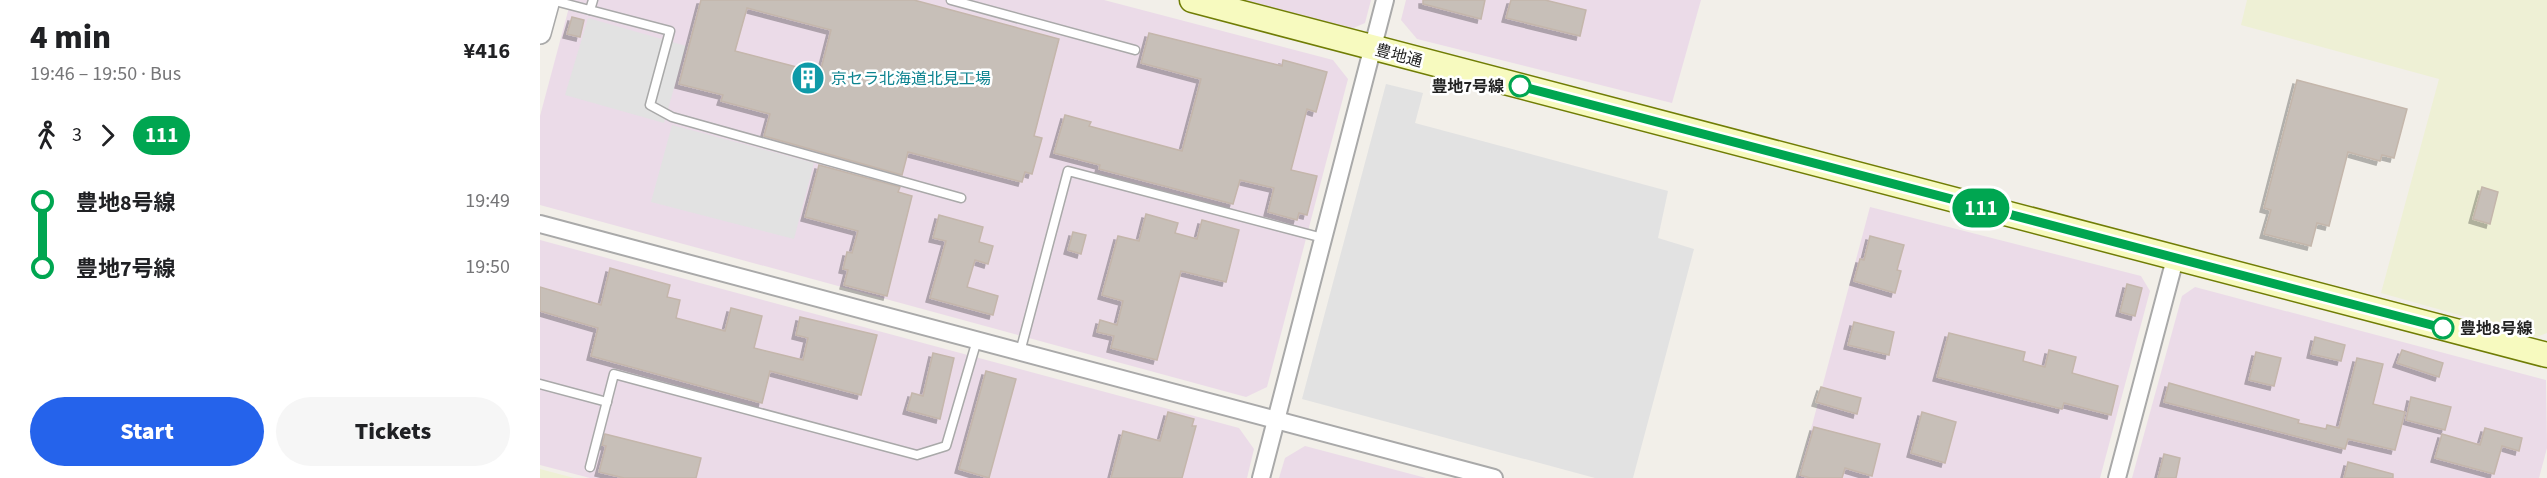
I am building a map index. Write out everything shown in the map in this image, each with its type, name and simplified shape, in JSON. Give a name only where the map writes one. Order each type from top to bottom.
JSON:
[{"type":"main road","name":"豊地通","points":[[1192,0],[2547,355]]},
{"type":"street","points":[[540,33],[550,0]]},
{"type":"street","points":[[1261,478],[1385,0]]},
{"type":"street","points":[[540,224],[1486,477]]},
{"type":"street","points":[[2117,478],[2175,259]]},
{"type":"lane","points":[[550,0],[670,31],[650,105],[672,117],[962,198]]},
{"type":"lane","points":[[590,10],[593,0]]},
{"type":"lane","points":[[951,0],[1135,50]]},
{"type":"lane","points":[[1020,351],[1068,171],[1323,238]]},
{"type":"lane","points":[[590,467],[614,374],[917,455],[946,446],[976,340]]},
{"type":"lane","points":[[540,384],[607,402]]},
{"type":"shaded area","points":[[571,0],[1104,0],[1333,60],[1348,79],[1267,387],[1246,397],[540,205],[540,116]]},
{"type":"shaded area","points":[[1245,0],[1371,0],[1365,23],[1351,29]]},
{"type":"shaded area","points":[[1406,0],[1701,0],[1672,103],[1417,39],[1401,20]]},
{"type":"shaded area","points":[[588,18],[686,46],[664,123],[565,95]]},
{"type":"shaded area","points":[[1386,84],[1423,93],[1415,123],[1668,191],[1658,238],[1694,249],[1633,478],[1595,478],[1302,399]]},
{"type":"shaded area","points":[[672,125],[814,163],[794,239],[651,202]]},
{"type":"shaded area","points":[[1870,207],[2141,276],[2150,291],[2100,478],[1798,478]]},
{"type":"shaded area","points":[[540,240],[1239,428],[1254,449],[1247,478],[590,478],[540,465]]},
{"type":"shaded area","points":[[2195,287],[2546,380],[2547,448],[2539,478],[2132,478],[2182,296]]},
{"type":"shaded area","points":[[1305,446],[1426,478],[1279,478],[1285,458]]},
{"type":"green space","points":[[2247,0],[2547,0],[2547,333],[2537,337],[2381,293],[2439,79],[2241,25]]},
{"type":"green space","points":[[540,469],[574,478],[540,478]]},
{"type":"building","points":[[701,0],[914,0],[1059,39],[1034,136],[1042,138],[1032,174],[1025,172],[1022,182],[908,152],[902,175],[764,136],[770,114],[721,101],[723,95],[679,84]],"holes":[[[747,8],[831,30],[820,73],[735,51]]]},
{"type":"building","points":[[1423,0],[1485,0],[1481,19],[1423,4]]},
{"type":"building","points":[[1511,0],[1545,0],[1586,10],[1580,36],[1506,18]]},
{"type":"building","points":[[572,17],[584,20],[580,37],[567,34]]},
{"type":"building","points":[[1149,33],[1282,66],[1283,60],[1327,72],[1316,112],[1307,109],[1291,170],[1317,176],[1307,215],[1299,213],[1297,220],[1268,212],[1274,188],[1240,180],[1233,204],[1099,169],[1100,165],[1054,153],[1065,115],[1091,122],[1089,126],[1182,151],[1201,79],[1141,63]]},
{"type":"building","points":[[2297,80],[2407,109],[2394,158],[2382,155],[2380,161],[2348,152],[2329,226],[2317,223],[2311,246],[2264,234],[2271,210],[2264,208]]},
{"type":"building","points":[[819,165],[900,187],[898,192],[912,196],[887,296],[844,285],[848,270],[843,269],[847,252],[852,253],[858,231],[805,217]]},
{"type":"building","points":[[2482,187],[2498,192],[2490,224],[2473,219]]},
{"type":"building","points":[[1146,214],[1178,223],[1175,233],[1197,239],[1202,220],[1239,230],[1226,282],[1181,271],[1157,360],[1111,348],[1114,336],[1097,332],[1100,320],[1117,325],[1123,301],[1102,295],[1118,236],[1139,241]]},
{"type":"building","points":[[939,215],[983,227],[979,242],[993,246],[988,264],[975,260],[967,287],[998,296],[993,315],[930,298],[946,241],[933,238]]},
{"type":"building","points":[[1073,232],[1086,235],[1081,254],[1068,250]]},
{"type":"building","points":[[1870,236],[1904,245],[1897,270],[1901,271],[1895,293],[1854,281],[1860,259],[1864,260]]},
{"type":"building","points":[[610,268],[670,285],[667,297],[680,300],[676,318],[725,331],[731,308],[762,316],[754,348],[803,360],[808,338],[796,335],[800,317],[877,335],[861,395],[770,371],[762,403],[591,356],[598,328],[540,311],[540,287],[601,305]]},
{"type":"building","points":[[2127,284],[2142,288],[2135,316],[2120,312]]},
{"type":"building","points":[[1854,322],[1894,332],[1889,355],[1848,345]]},
{"type":"building","points":[[1949,333],[2025,352],[2023,361],[2045,367],[2049,350],[2076,357],[2072,373],[2118,386],[2111,415],[2064,403],[2062,409],[1937,377]]},
{"type":"building","points":[[2315,337],[2345,345],[2341,361],[2311,354]]},
{"type":"building","points":[[2402,350],[2443,363],[2439,377],[2397,363]]},
{"type":"building","points":[[2256,352],[2281,358],[2274,386],[2249,380]]},
{"type":"building","points":[[933,353],[954,358],[940,419],[907,410],[912,393],[923,396]]},
{"type":"building","points":[[2357,358],[2383,364],[2373,404],[2405,412],[2395,450],[2348,439],[2345,449],[2164,402],[2169,383],[2299,420],[2298,423],[2326,429],[2327,425],[2339,428]]},
{"type":"building","points":[[986,371],[1016,379],[989,478],[959,469]]},
{"type":"building","points":[[1821,387],[1861,398],[1857,414],[1816,402]]},
{"type":"building","points":[[2411,397],[2451,407],[2445,430],[2406,420]]},
{"type":"building","points":[[1168,412],[1194,419],[1192,426],[1196,426],[1182,478],[1111,478],[1123,431],[1160,441]]},
{"type":"building","points":[[1922,412],[1956,422],[1945,463],[1911,453]]},
{"type":"building","points":[[1814,427],[1880,444],[1872,476],[1845,468],[1842,478],[1810,478],[1800,475]]},
{"type":"building","points":[[2485,428],[2522,438],[2519,451],[2502,446],[2494,474],[2435,458],[2442,434],[2480,445]]},
{"type":"building","points":[[605,434],[701,458],[696,478],[624,478],[599,472],[606,446],[602,445]]},
{"type":"building","points":[[2164,454],[2180,458],[2176,478],[2158,478]]},
{"type":"building","points":[[2348,462],[2393,474],[2393,478],[2344,478]]},
{"type":"bus line","name":"111","points":[[1520,86],[2443,328]]},
{"type":"place","name":"京セラ北海道北見工場","points":[[808,78]]},
{"type":"place","name":"豊地7号線","points":[[1520,86]]},
{"type":"place","name":"豊地8号線","points":[[2443,328]]}]
